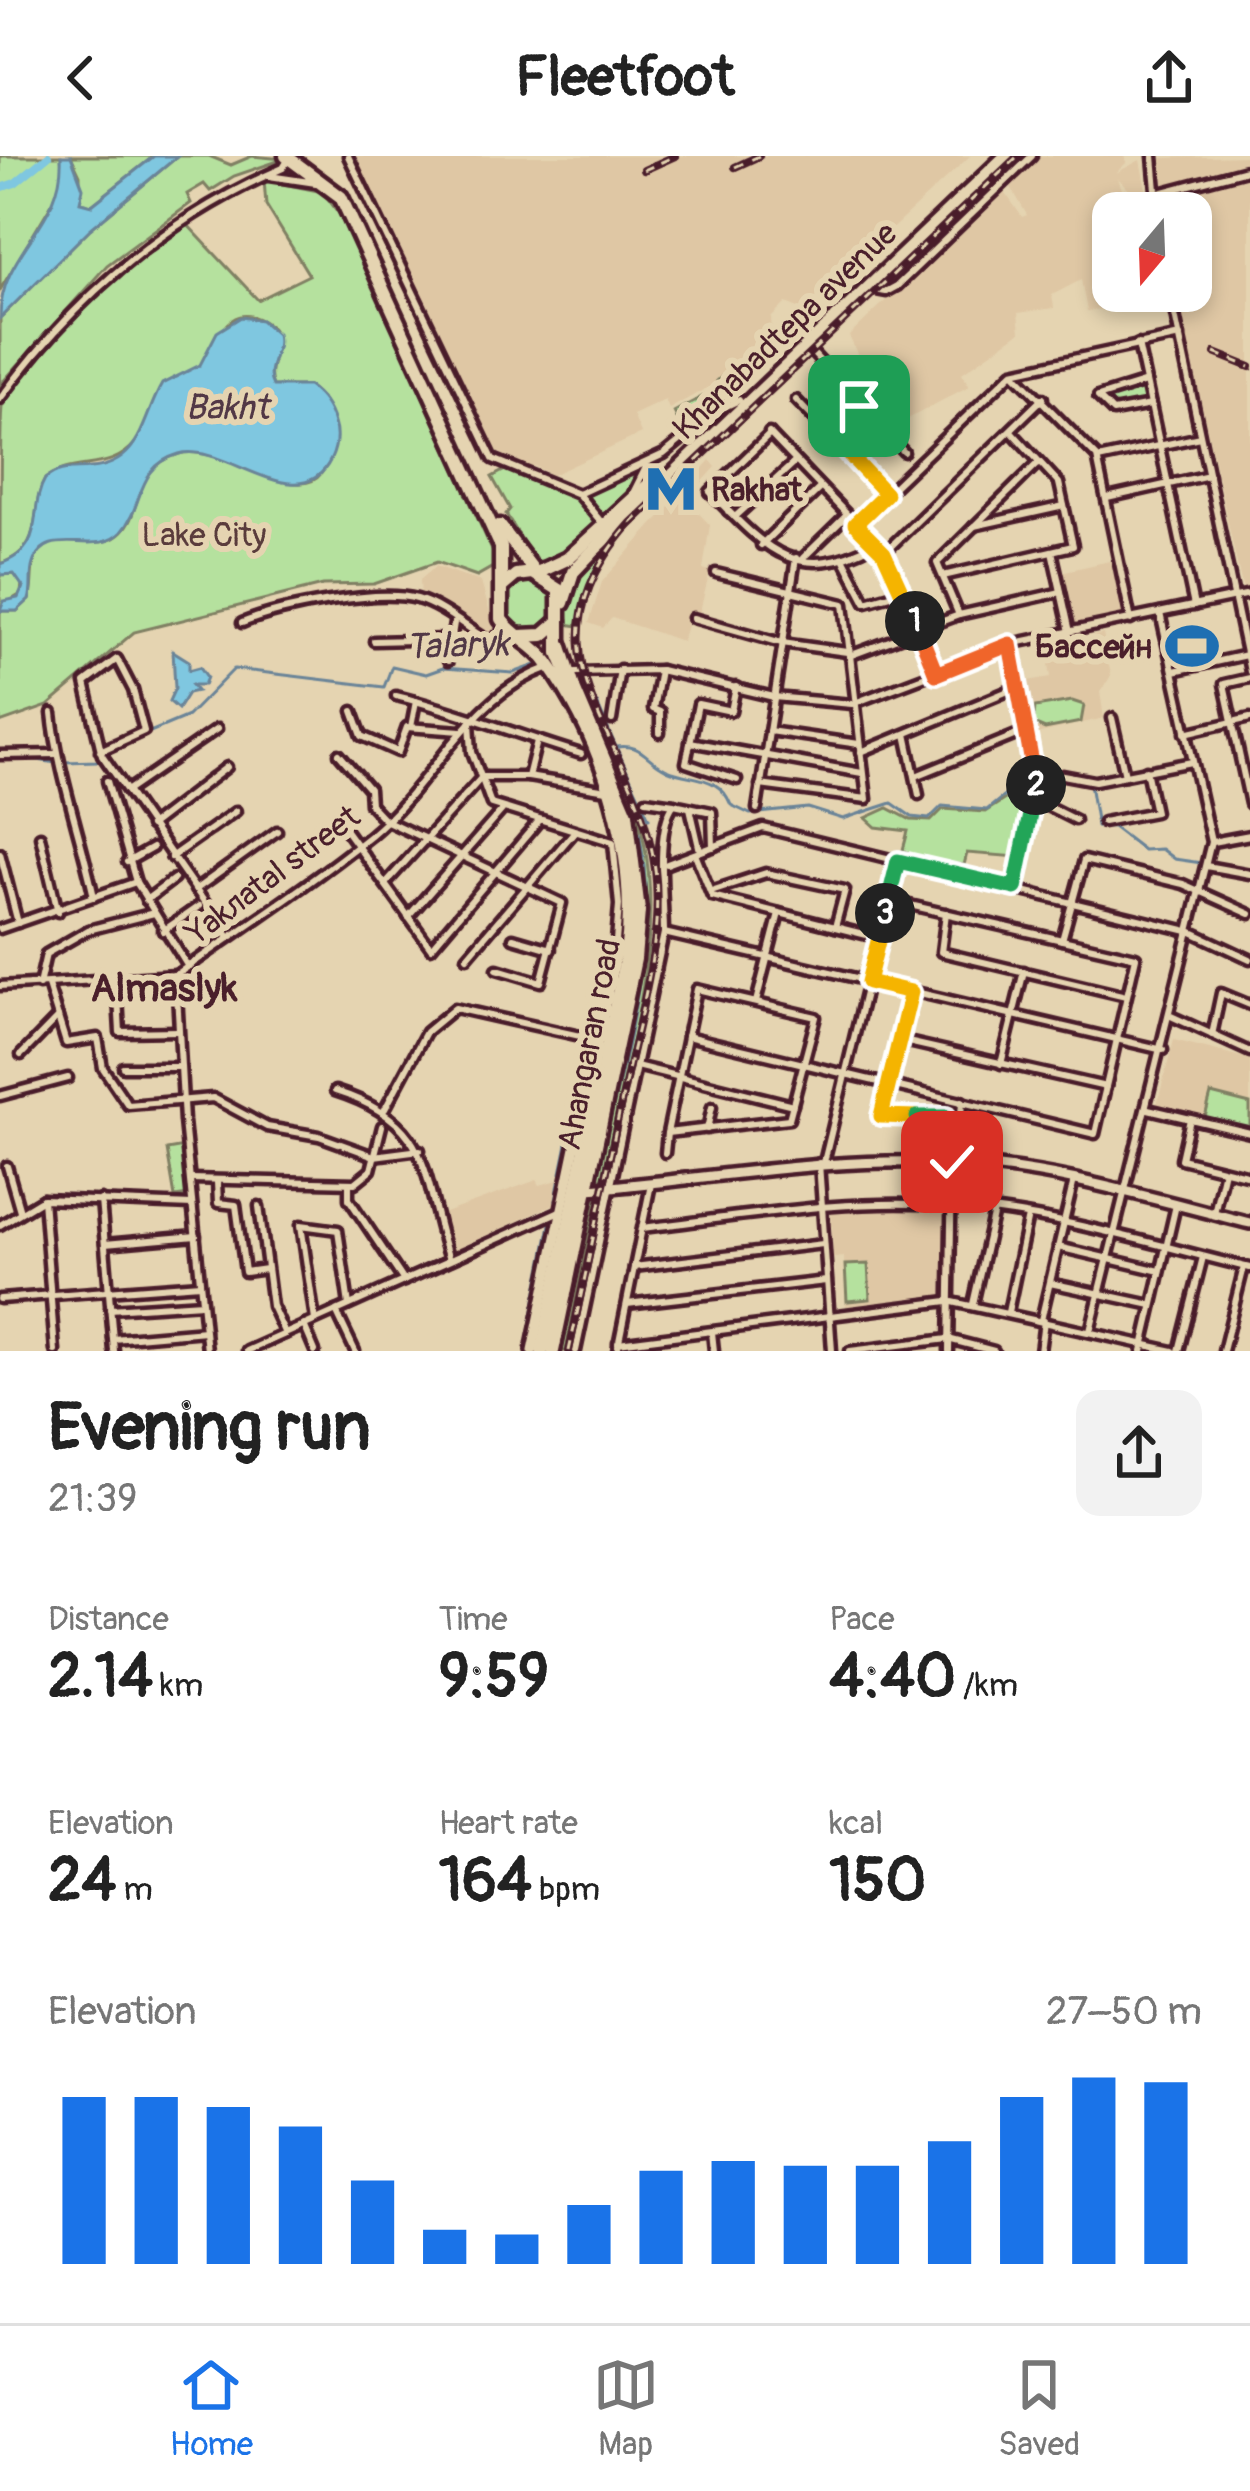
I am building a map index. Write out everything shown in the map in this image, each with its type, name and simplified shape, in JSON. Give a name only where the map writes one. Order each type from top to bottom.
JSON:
[{"type":"highway","name":"Khanabadtepa avenue","points":[[562,609],[577,568],[994,156]]},
{"type":"highway","name":"Khanabadtepa avenue","points":[[538,573],[604,526],[807,346],[1006,156]]},
{"type":"highway","points":[[289,157],[346,193],[518,555],[556,586],[562,609],[548,633],[514,632],[497,608],[504,558],[497,538],[341,196],[289,157]]},
{"type":"highway","points":[[518,555],[534,565],[554,566]]},
{"type":"highway","points":[[502,588],[516,575],[538,573]]},
{"type":"highway","name":"Ahangaran road","points":[[553,1351],[566,1263],[636,953],[638,872],[620,790],[561,659],[562,609]]},
{"type":"highway","name":"Ahangaran road","points":[[514,632],[551,667],[609,789],[630,890],[627,945],[600,1104]]},
{"type":"highway","name":"Ahangaran road","points":[[542,1351],[546,1309],[566,1263]]},
{"type":"main road","name":"Ahangaran road","points":[[532,1351],[546,1309],[615,957],[627,945]]},
{"type":"main road","points":[[582,1189],[821,1163],[949,1162],[1073,1180],[1250,1223]]},
{"type":"street","points":[[348,156],[494,459],[578,494],[604,526]]},
{"type":"street","points":[[867,287],[894,289],[1032,156]]},
{"type":"street","points":[[1144,156],[1154,170]]},
{"type":"street","points":[[1153,156],[1156,192]]},
{"type":"street","points":[[0,398],[67,319],[120,268],[205,206],[266,175],[289,157]]},
{"type":"street","points":[[1164,192],[1250,169]]},
{"type":"street","points":[[266,175],[320,183]]},
{"type":"street","points":[[1175,312],[1246,637],[1250,675],[1225,684],[1245,758],[1249,798]]},
{"type":"street","points":[[855,524],[1013,372],[1180,336]]},
{"type":"street","points":[[1138,344],[1194,606]]},
{"type":"street","points":[[807,346],[904,452]]},
{"type":"street","points":[[1013,372],[1098,459],[1131,620]]},
{"type":"street","points":[[1146,382],[1097,397],[1113,412],[1151,405]]},
{"type":"street","points":[[884,553],[1042,398]]},
{"type":"street","points":[[796,400],[886,494]]},
{"type":"street","points":[[578,494],[647,464],[740,403]]},
{"type":"street","points":[[831,435],[859,406]]},
{"type":"street","points":[[943,576],[1073,546],[1059,483],[1011,430]]},
{"type":"street","points":[[874,544],[835,564],[800,558],[760,545],[710,492],[770,434],[884,553],[936,674]]},
{"type":"street","points":[[1098,459],[1201,436]]},
{"type":"street","points":[[959,614],[937,563],[1039,461]]},
{"type":"street","points":[[731,514],[795,462]]},
{"type":"street","points":[[627,505],[647,464]]},
{"type":"street","points":[[1106,499],[1209,475]]},
{"type":"street","points":[[724,479],[731,514]]},
{"type":"street","points":[[760,545],[820,488]]},
{"type":"street","points":[[970,527],[1064,506]]},
{"type":"street","points":[[757,809],[790,592],[800,558],[847,515]]},
{"type":"street","points":[[1052,551],[1070,632]]},
{"type":"street","points":[[844,560],[866,602],[901,592]]},
{"type":"street","points":[[716,573],[844,603],[852,704],[867,799],[760,785]]},
{"type":"street","points":[[693,618],[782,644],[849,654],[959,614],[1061,592]]},
{"type":"street","points":[[576,672],[659,670],[773,697],[852,704],[1010,644],[1250,594]]},
{"type":"street","points":[[242,623],[277,612],[389,596],[416,598],[489,641],[514,632]]},
{"type":"street","points":[[1090,1331],[1211,842],[1160,613]]},
{"type":"street","points":[[448,661],[454,621]]},
{"type":"street","points":[[559,635],[576,672],[578,696]]},
{"type":"street","points":[[374,641],[451,639]]},
{"type":"street","points":[[1010,644],[1037,778],[1015,888]]},
{"type":"street","points":[[1173,671],[1246,655]]},
{"type":"street","points":[[103,756],[144,731],[133,690],[117,659],[86,683],[103,756],[229,936]]},
{"type":"street","name":"Yakлatal street","points":[[176,975],[356,845],[385,820],[471,721],[512,682],[551,667]]},
{"type":"street","points":[[612,720],[620,668]]},
{"type":"street","points":[[659,670],[652,709],[660,712],[659,733]]},
{"type":"street","points":[[736,687],[731,711],[698,704],[686,764],[737,779]]},
{"type":"street","points":[[769,731],[860,748],[1018,687]]},
{"type":"street","points":[[396,696],[462,711],[471,721],[581,754]]},
{"type":"street","points":[[353,711],[363,737],[398,752],[411,728],[416,700]]},
{"type":"street","points":[[52,713],[56,754],[67,775],[94,897]]},
{"type":"street","points":[[1112,718],[1125,775]]},
{"type":"street","points":[[1185,733],[1250,718]]},
{"type":"street","points":[[471,721],[472,752],[491,804],[538,822],[618,840],[615,957]]},
{"type":"street","points":[[411,728],[462,731]]},
{"type":"street","points":[[127,791],[217,729]]},
{"type":"street","points":[[916,776],[1026,730]]},
{"type":"street","points":[[905,734],[919,795]]},
{"type":"street","points":[[528,777],[537,741]]},
{"type":"street","points":[[690,742],[764,759],[862,773]]},
{"type":"street","points":[[0,755],[56,754]]},
{"type":"street","points":[[339,754],[369,789],[370,804],[385,820],[559,901],[563,910],[541,982],[497,969]]},
{"type":"street","points":[[1063,775],[1095,781],[1192,762]]},
{"type":"street","points":[[150,826],[227,767]]},
{"type":"street","points":[[1103,822],[1155,812],[1146,770]]},
{"type":"street","points":[[385,884],[482,777],[528,777],[609,789]]},
{"type":"street","points":[[107,781],[127,862],[188,967]]},
{"type":"street","points":[[1034,799],[1075,820]]},
{"type":"street","points":[[646,800],[712,812],[713,847]]},
{"type":"street","points":[[576,1351],[664,933],[666,865],[661,828],[674,805]]},
{"type":"street","points":[[690,808],[710,891]]},
{"type":"street","points":[[172,857],[236,811]]},
{"type":"street","points":[[408,917],[502,811]]},
{"type":"street","points":[[345,830],[431,948],[538,822]]},
{"type":"street","points":[[666,865],[763,828],[1192,932],[1250,959]]},
{"type":"street","points":[[195,890],[277,831]]},
{"type":"street","points":[[467,957],[574,832]]},
{"type":"street","points":[[1211,842],[1250,835]]},
{"type":"street","points":[[40,836],[58,912]]},
{"type":"street","points":[[127,862],[152,848]]},
{"type":"street","points":[[0,853],[18,923]]},
{"type":"street","points":[[1062,940],[1084,860],[1202,892],[1250,914]]},
{"type":"street","points":[[832,1351],[821,1163],[898,861]]},
{"type":"street","points":[[1207,863],[1250,874]]},
{"type":"street","points":[[710,891],[766,872],[844,890],[835,927]]},
{"type":"street","points":[[146,899],[174,879]]},
{"type":"street","points":[[0,928],[136,882]]},
{"type":"street","points":[[710,891],[879,938]]},
{"type":"street","points":[[687,1036],[1095,1134],[1136,957],[888,899]]},
{"type":"street","points":[[163,931],[199,906]]},
{"type":"street","points":[[154,913],[88,929],[46,954],[43,985],[66,1043],[98,1038],[103,1068],[128,1106],[182,1099],[224,1100],[267,1126],[319,1136],[374,1156],[420,1150]]},
{"type":"street","points":[[756,1002],[779,913]]},
{"type":"street","points":[[946,914],[939,950],[1127,996]]},
{"type":"street","points":[[664,933],[1163,1050]]},
{"type":"street","points":[[513,938],[551,949]]},
{"type":"street","points":[[1001,1064],[1024,971]]},
{"type":"street","points":[[0,986],[176,975],[182,1099],[207,1351]]},
{"type":"street","points":[[117,979],[120,1032],[179,1030]]},
{"type":"street","points":[[665,1154],[667,1133],[698,988],[816,1017],[789,1119],[667,1133]]},
{"type":"street","points":[[911,992],[881,1117],[962,1116],[962,1101]]},
{"type":"street","points":[[1212,1035],[1221,993],[1250,1005]]},
{"type":"street","points":[[385,1109],[426,1032],[455,1008],[598,1040]]},
{"type":"street","points":[[1171,1016],[1250,1052]]},
{"type":"street","points":[[21,1055],[58,1017]]},
{"type":"street","points":[[899,1040],[1106,1088]]},
{"type":"street","points":[[636,1066],[793,1105]]},
{"type":"street","points":[[123,1067],[181,1067]]},
{"type":"street","points":[[0,1096],[68,1078]]},
{"type":"street","points":[[335,1091],[385,1109],[420,1150],[449,1260]]},
{"type":"street","points":[[707,1129],[712,1107]]},
{"type":"street","points":[[1148,1109],[1250,1133]]},
{"type":"street","points":[[946,1117],[951,1205],[949,1351]]},
{"type":"street","points":[[1190,1119],[1181,1159],[1250,1176]]},
{"type":"street","points":[[190,1179],[349,1185],[371,1170],[382,1126]]},
{"type":"street","points":[[7,1166],[20,1211]]},
{"type":"street","points":[[1214,1214],[1224,1170]]},
{"type":"street","points":[[216,1180],[218,1203],[236,1205],[244,1272],[266,1269]]},
{"type":"street","points":[[1041,1351],[1049,1283],[1073,1180]]},
{"type":"street","points":[[651,1183],[618,1347],[949,1301],[1176,1351],[1203,1257]]},
{"type":"street","points":[[349,1185],[349,1199],[404,1281]]},
{"type":"street","points":[[0,1225],[43,1199],[193,1204]]},
{"type":"street","points":[[43,1199],[55,1351]]},
{"type":"street","points":[[101,1200],[115,1351]]},
{"type":"street","points":[[643,1228],[820,1207],[951,1205],[1116,1233],[1247,1267],[1223,1351]]},
{"type":"street","points":[[1143,1347],[1176,1205]]},
{"type":"street","points":[[259,1206],[272,1306],[285,1334]]},
{"type":"street","points":[[247,1351],[562,1210]]},
{"type":"street","points":[[973,1304],[994,1211]]},
{"type":"street","points":[[1008,1312],[1028,1216]]},
{"type":"street","points":[[315,1320],[302,1225],[338,1230],[350,1304]]},
{"type":"street","points":[[105,1244],[196,1236]]},
{"type":"street","points":[[634,1268],[823,1244]]},
{"type":"street","points":[[1058,1247],[1160,1271]]},
{"type":"street","points":[[627,1304],[826,1281]]},
{"type":"street","points":[[1049,1283],[1152,1305]]},
{"type":"street","points":[[0,1299],[200,1285]]},
{"type":"street","points":[[110,1310],[202,1303]]},
{"type":"street","points":[[336,1311],[355,1351]]},
{"type":"street","points":[[304,1325],[315,1351]]},
{"type":"street","points":[[113,1339],[205,1331]]},
{"type":"street","points":[[712,1332],[714,1351]]},
{"type":"street","points":[[850,1351],[948,1339],[994,1351]]},
{"type":"shaded area","points":[[352,156],[970,156],[823,293],[801,309],[786,303],[771,318],[772,333],[716,383],[669,409],[665,400],[633,415],[641,434],[552,475],[534,466],[525,470],[495,450]]},
{"type":"shaded area","points":[[1037,156],[1125,156],[1127,162],[1116,173],[1140,160],[1146,192],[1131,192],[1118,178],[1123,192],[1092,192],[1092,310],[1087,311],[1081,280],[1052,295],[1054,308],[1018,313],[1020,332],[962,373],[969,386],[891,428],[849,336],[1002,188],[1022,217],[1027,215],[1008,182]]},
{"type":"shaded area","points":[[1250,156],[1250,164],[1164,188],[1161,158]]},
{"type":"shaded area","points":[[1250,173],[1250,589],[1243,590],[1181,312],[1212,312],[1212,192],[1173,192]]},
{"type":"shaded area","points":[[710,460],[716,467],[686,500],[710,525],[703,569],[710,571],[698,619],[690,617],[682,641],[612,618],[603,628],[589,623],[602,582]]},
{"type":"shaded area","points":[[1114,560],[1125,614],[1073,627],[1061,572]]},
{"type":"shaded area","points":[[436,566],[481,582],[497,638],[490,640],[421,600],[420,580]]},
{"type":"shaded area","points":[[1103,634],[1111,676],[1100,692],[1104,718],[1032,735],[1022,682],[1051,677],[1046,645]]},
{"type":"shaded area","points":[[1174,1040],[1250,1059],[1250,1130],[1156,1108]]},
{"type":"shaded area","points":[[537,1180],[540,1185],[558,1180],[554,1204],[452,1252],[439,1215]]},
{"type":"shaded area","points":[[946,1207],[945,1298],[846,1308],[844,1257],[833,1258],[831,1208]]},
{"type":"green space","points":[[0,156],[61,156],[63,185],[0,290]]},
{"type":"green space","points":[[71,156],[154,156],[92,205],[80,202],[80,175]]},
{"type":"green space","points":[[178,156],[209,156],[231,165],[252,156],[284,159],[234,176],[210,191],[204,184],[187,194],[191,203],[107,265],[0,385],[0,318],[90,229]]},
{"type":"green space","name":"Lake City","points":[[264,180],[323,192],[343,219],[498,564],[477,576],[437,562],[374,584],[323,585],[134,632],[48,706],[0,723],[0,611],[17,611],[29,600],[33,566],[43,548],[59,541],[114,538],[124,530],[151,471],[179,454],[201,453],[299,483],[317,478],[328,460],[331,424],[324,402],[308,386],[273,386],[276,336],[263,321],[239,317],[223,330],[197,368],[163,386],[140,436],[126,452],[45,479],[31,538],[15,557],[0,564],[2,407],[36,358],[84,307],[185,222],[258,300],[309,275],[266,205]]},
{"type":"green space","points":[[772,333],[774,355],[684,432],[674,412],[713,391],[717,381]]},
{"type":"green space","points":[[1145,384],[1148,404],[1116,409],[1102,397]]},
{"type":"green space","points":[[641,468],[628,495],[603,517],[585,493]]},
{"type":"green space","points":[[505,470],[581,499],[597,523],[554,561],[535,561],[506,514],[510,509],[492,477]]},
{"type":"green space","points":[[591,558],[600,560],[578,626],[566,624],[569,599]]},
{"type":"green space","points":[[14,574],[22,582],[21,594],[0,607],[0,575]]},
{"type":"green space","points":[[530,582],[547,589],[554,606],[547,623],[530,630],[513,623],[506,606],[513,589]]},
{"type":"green space","points":[[1072,701],[1084,705],[1081,722],[1045,729],[1033,724],[1035,707]]},
{"type":"green space","points":[[1033,781],[1018,857],[967,853],[964,865],[949,864],[948,870],[918,861],[903,850],[908,831],[876,827],[866,818],[888,808],[911,820],[931,821],[943,809],[985,812]]},
{"type":"green space","points":[[637,814],[647,859],[648,951],[603,1181],[596,1176],[643,921],[632,816]]},
{"type":"green space","points":[[1211,1094],[1250,1104],[1250,1128],[1205,1117]]},
{"type":"green space","points":[[184,1147],[189,1195],[175,1197],[167,1150]]},
{"type":"green space","points":[[597,1195],[566,1351],[556,1351],[591,1196]]},
{"type":"green space","points":[[868,1264],[870,1299],[847,1301],[845,1265]]},
{"type":"water","points":[[61,156],[71,156],[83,188],[80,202],[92,205],[154,156],[178,156],[90,229],[0,318],[10,274],[53,201]]},
{"type":"water","name":"Bakht","points":[[241,317],[261,320],[277,334],[270,373],[273,386],[308,386],[330,412],[336,437],[331,459],[317,476],[300,483],[281,482],[197,453],[165,460],[148,477],[121,532],[99,542],[49,545],[33,564],[29,600],[17,611],[0,611],[4,601],[18,598],[23,587],[14,574],[0,575],[0,564],[15,557],[31,538],[45,479],[62,470],[108,465],[121,458],[138,437],[162,384],[200,365],[217,332]]},
{"type":"water","points":[[173,651],[189,661],[189,670],[200,667],[207,677],[204,685],[192,685],[197,691],[188,693],[178,709],[169,701],[175,688]]},
{"type":"waterway","points":[[0,188],[15,183],[48,156]]},
{"type":"waterway","name":"Talaryk","points":[[64,762],[98,761],[112,748],[188,716],[234,669],[384,687],[392,666],[426,674],[443,668],[513,673],[536,665]]},
{"type":"waterway","name":"Talaryk","points":[[597,703],[616,747],[638,750],[667,770],[712,783],[731,805],[750,814],[808,808],[843,819],[892,803],[912,817],[929,819],[942,806],[987,810],[1023,784],[1058,779],[1090,784],[1097,826],[1113,827],[1143,850],[1161,849],[1174,859],[1250,870]]},
{"type":"waterway","points":[[617,749],[649,818]]},
{"type":"waterway","name":"Talaryk","points":[[25,758],[56,763]]},
{"type":"waterway","points":[[597,1178],[642,962],[645,875],[639,832]]},
{"type":"waterway","points":[[590,1033],[592,1024]]},
{"type":"waterway","points":[[561,1173],[588,1041]]},
{"type":"waterway","points":[[556,1201],[559,1182]]},
{"type":"waterway","points":[[561,1351],[594,1195]]},
{"type":"waterway","points":[[525,1351],[551,1219]]},
{"type":"railway","points":[[644,170],[675,156]]},
{"type":"railway","points":[[735,167],[759,156]]},
{"type":"railway","points":[[569,1351],[645,998],[657,895],[644,821],[591,697],[581,657],[581,616],[597,572],[631,523],[1018,156]]},
{"type":"railway","points":[[1215,353],[1250,367]]},
{"type":"place","name":"Rakhat","points":[[671,489]]},
{"type":"place","name":"Бассейн","points":[[1192,646]]},
{"type":"district","name":"Almaslyk","points":[[164,987]]},
{"type":"route","points":[[859,406],[831,435],[886,494],[855,524],[884,553],[936,674],[1010,644],[1036,767],[1015,888],[898,861],[868,982],[911,992],[881,1116],[946,1117],[946,1162],[952,1162]]}]
